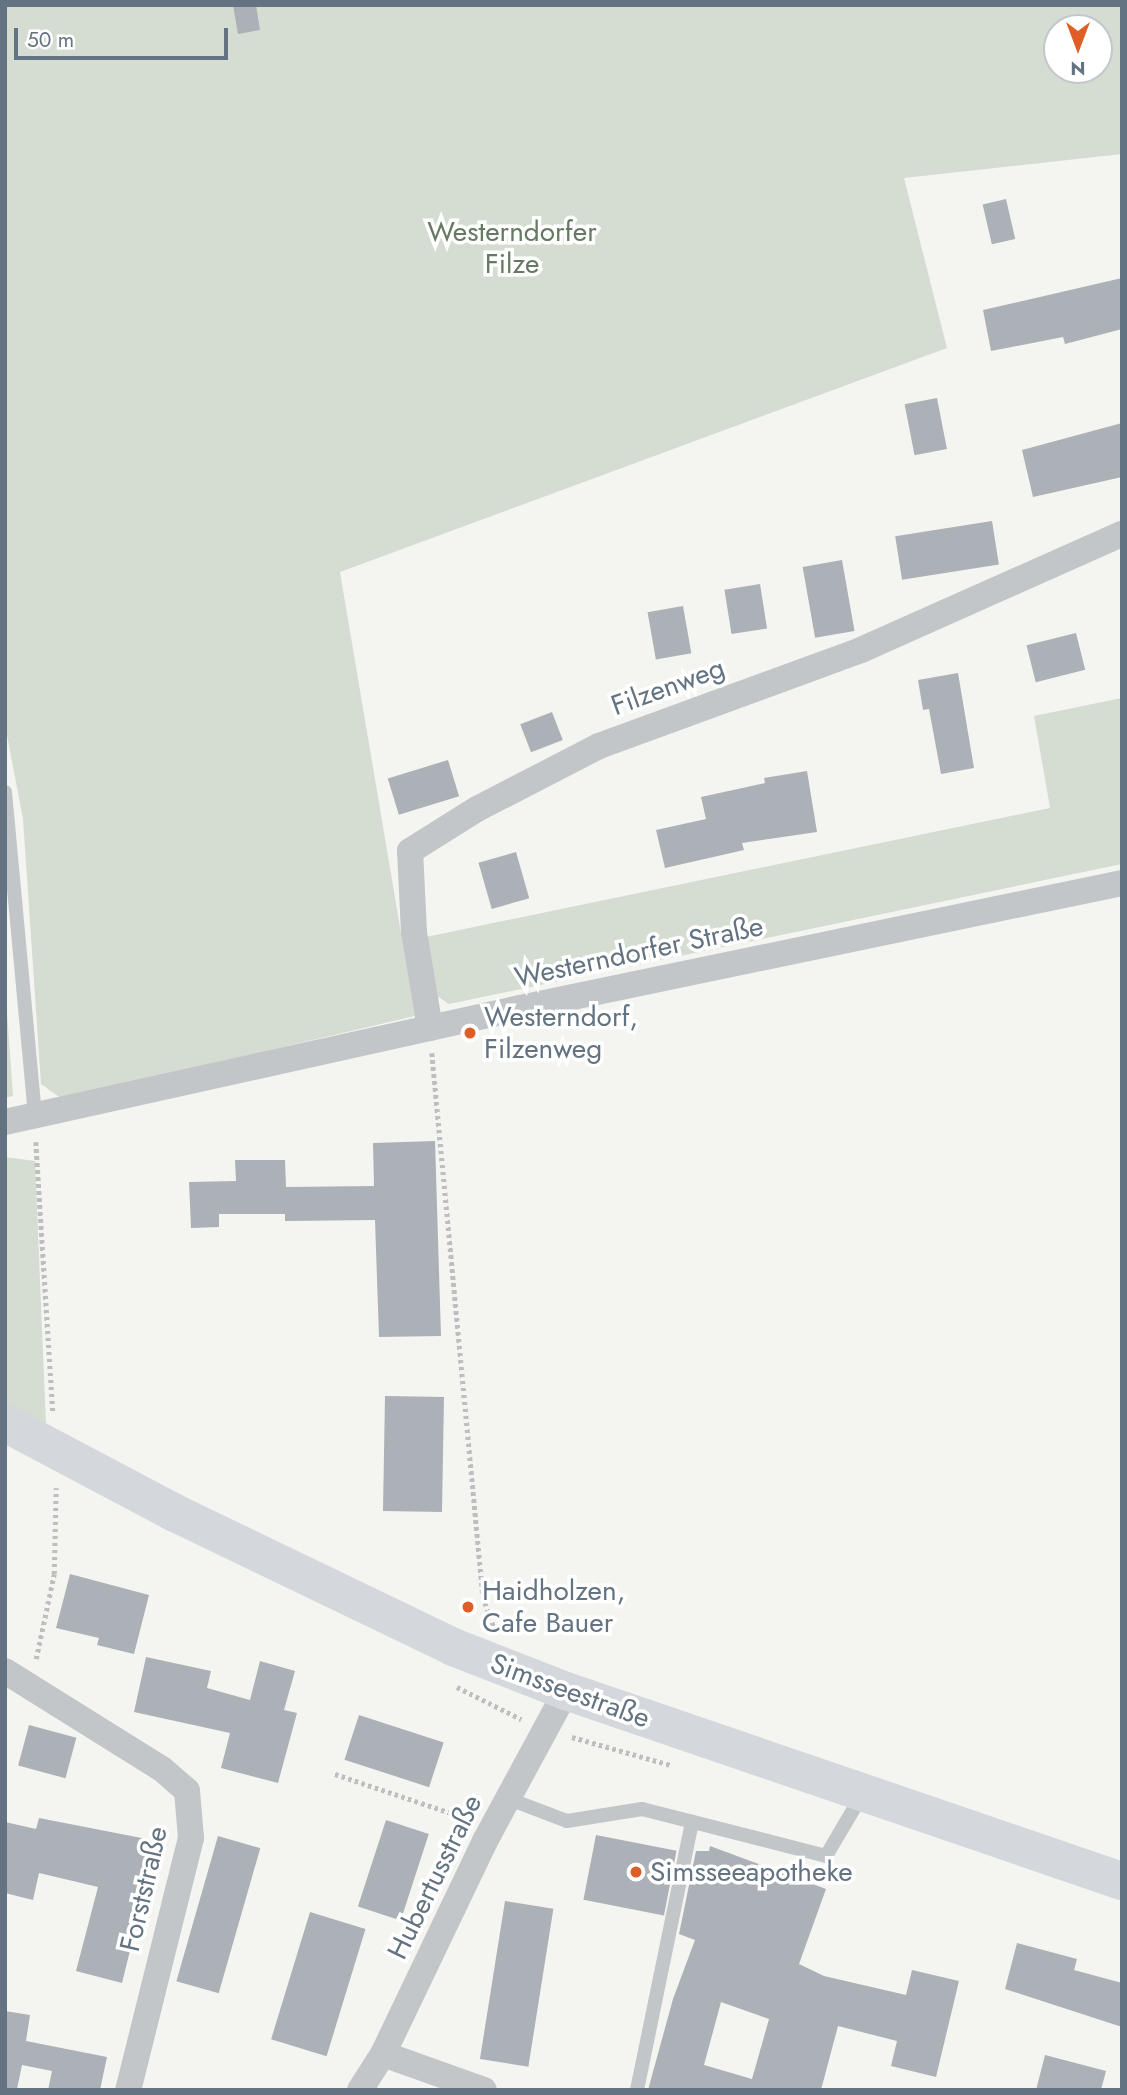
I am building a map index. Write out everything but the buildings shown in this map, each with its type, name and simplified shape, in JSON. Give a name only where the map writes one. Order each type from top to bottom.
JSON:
[{"type":"main road","name":"Simsseestraße","points":[[5,1423],[399,1622],[510,1670],[863,1794],[1122,1881]]},
{"type":"street","name":"Filzenweg","points":[[430,1028],[414,932],[410,851],[478,809],[599,746],[861,650],[1122,534]]},
{"type":"street","name":"Westerndorfer Straße","points":[[5,1122],[430,1028],[1122,883]]},
{"type":"street","name":"Forststraße","points":[[5,1671],[31,1684],[162,1769],[187,1791],[191,1838],[128,2090]]},
{"type":"street","name":"Hubertusstraße","points":[[360,2090],[383,2054],[485,1841],[566,1691]]},
{"type":"street","points":[[383,2054],[484,2090]]},
{"type":"lane","points":[[5,792],[35,1116]]},
{"type":"lane","points":[[509,1799],[567,1821],[642,1809],[826,1856],[863,1794]]},
{"type":"lane","points":[[637,2090],[692,1822]]},
{"type":"path","points":[[430,1028],[483,1597],[510,1670]]},
{"type":"path","points":[[31,1684],[54,1574],[55,1450],[35,1116]]},
{"type":"path","points":[[335,1774],[451,1813],[485,1841]]},
{"type":"green space","name":"Westerndorfer Filze","points":[[5,5],[1122,5],[1122,154],[904,178],[947,348],[340,572],[415,1016],[62,1099],[41,1084],[23,819],[5,725]]},
{"type":"green space","points":[[1122,698],[1122,864],[449,1004],[437,996],[421,938],[1050,808],[1034,716]]},
{"type":"green space","points":[[5,984],[13,1096],[5,1098]]},
{"type":"green space","points":[[5,1157],[35,1161],[46,1425],[5,1403]]},
{"type":"place","name":"Westerndorf, Filzenweg","points":[[470,1033]]},
{"type":"place","name":"Haidholzen, Cafe Bauer","points":[[468,1607]]},
{"type":"place","name":"Simsseeapotheke","points":[[636,1872]]}]
